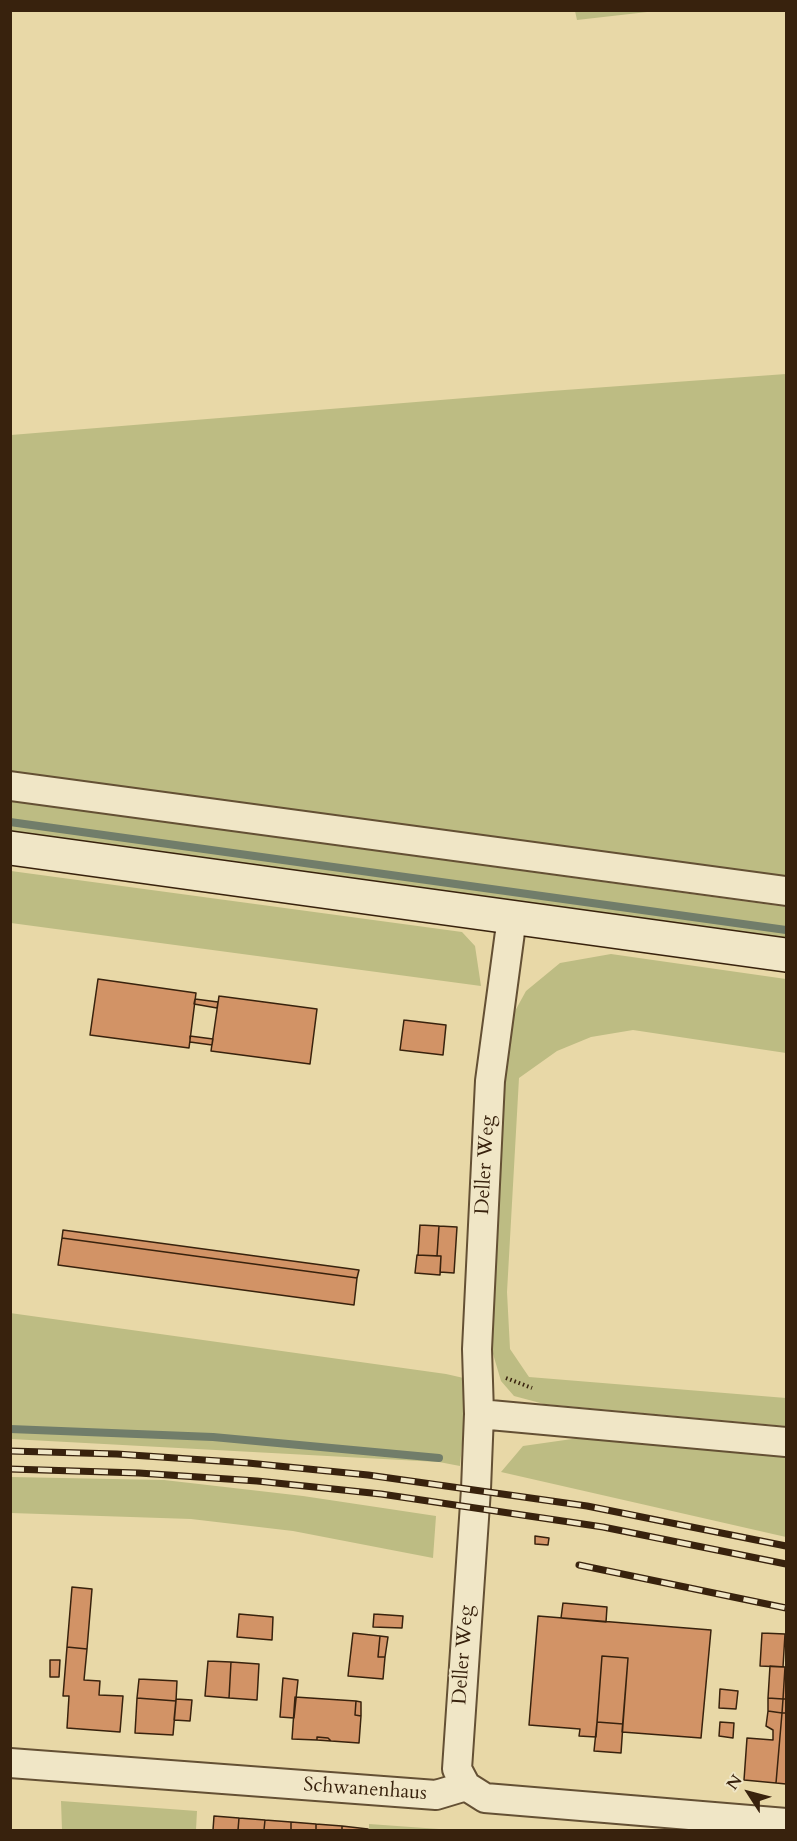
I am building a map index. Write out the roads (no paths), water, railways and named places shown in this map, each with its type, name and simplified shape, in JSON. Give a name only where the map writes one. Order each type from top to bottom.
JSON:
[{"type":"main road","points":[[10,848],[786,955]]},
{"type":"street","points":[[10,786],[786,891]]},
{"type":"street","name":"Deller Weg","points":[[466,1786],[457,1769],[476,1489],[479,1414],[477,1349],[490,1081],[512,917]]},
{"type":"street","points":[[479,1414],[786,1442]]},
{"type":"street","name":"Schwanenhaus","points":[[10,1763],[436,1795],[466,1786]]},
{"type":"street","points":[[466,1786],[484,1798],[786,1823]]},
{"type":"waterway","points":[[10,822],[786,930]]},
{"type":"waterway","points":[[10,1429],[213,1437],[439,1458]]},
{"type":"railway","points":[[10,1451],[117,1454],[248,1463],[368,1475],[587,1506],[786,1546]]},
{"type":"railway","points":[[10,1469],[139,1473],[257,1481],[381,1494],[603,1527],[786,1564]]},
{"type":"railway","points":[[579,1565],[786,1608]]}]
